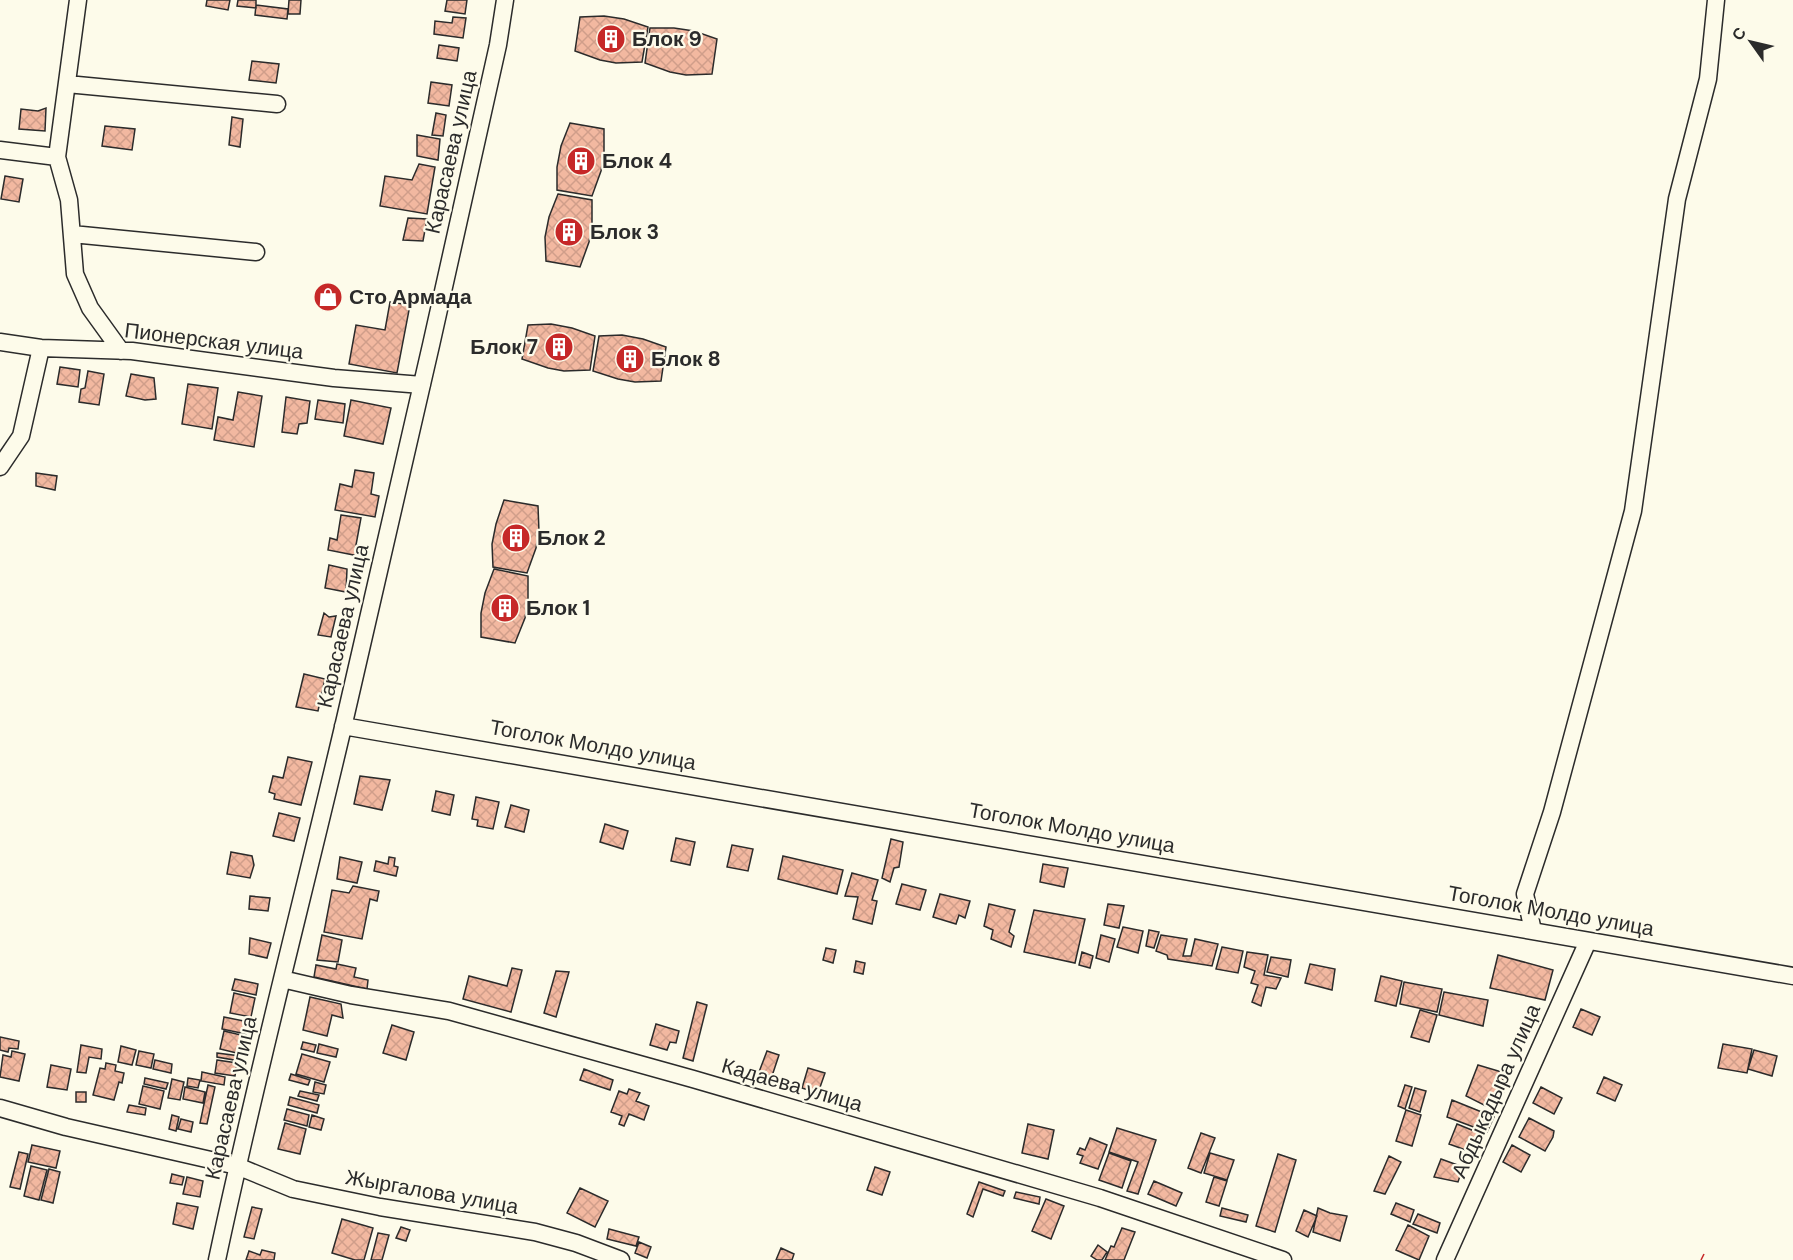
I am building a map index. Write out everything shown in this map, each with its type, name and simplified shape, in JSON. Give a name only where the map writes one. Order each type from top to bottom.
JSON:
[{"type":"street","points":[[78,0],[57,157],[69,200],[75,274],[90,308],[122,351]]},
{"type":"street","name":"Карасаева улица","points":[[216,1260],[344,726],[498,45],[505,0]]},
{"type":"street","points":[[1533,931],[1525,894],[1552,812],[1633,511],[1677,199],[1708,79],[1716,0]]},
{"type":"street","points":[[67,84],[277,104]]},
{"type":"street","points":[[0,150],[57,157]]},
{"type":"street","points":[[72,234],[256,252]]},
{"type":"street","name":"Пионерская улица","points":[[0,342],[41,348],[122,351],[334,378],[422,385]]},
{"type":"street","points":[[0,467],[21,436],[41,348]]},
{"type":"street","name":"Тоголок Молдо улица","points":[[344,726],[1793,976]]},
{"type":"street","name":"Абдыкадыра улица","points":[[1445,1260],[1588,941]]},
{"type":"street","name":"Кадаева улица","points":[[282,980],[351,995],[449,1011],[1100,1198],[1283,1260]]},
{"type":"street","name":"Жыргалова улица","points":[[0,1108],[66,1127],[237,1166],[293,1189],[380,1207],[535,1232],[576,1243],[621,1260]]},
{"type":"building","points":[[207,0],[230,0],[228,10],[206,6]]},
{"type":"building","points":[[238,0],[256,0],[256,8],[237,6]]},
{"type":"building","points":[[289,0],[301,0],[300,14],[288,14]]},
{"type":"building","points":[[447,0],[467,0],[465,14],[445,11]]},
{"type":"building","points":[[256,5],[288,9],[287,19],[255,15]]},
{"type":"building","name":"Блок 9","points":[[604,16],[624,19],[648,27],[642,62],[616,63],[575,51],[580,17]]},
{"type":"building","points":[[453,17],[466,18],[463,38],[434,34],[435,21],[452,23]]},
{"type":"building","points":[[650,28],[694,31],[717,39],[712,74],[686,75],[645,63]]},
{"type":"building","points":[[439,45],[459,48],[457,61],[437,58]]},
{"type":"building","points":[[252,61],[279,64],[276,83],[249,80]]},
{"type":"building","points":[[431,82],[452,85],[449,106],[428,103]]},
{"type":"building","points":[[46,108],[45,131],[19,129],[21,109],[38,111]]},
{"type":"building","points":[[436,113],[446,115],[443,136],[432,135]]},
{"type":"building","points":[[232,117],[243,119],[240,147],[229,145]]},
{"type":"building","name":"Блок 4","points":[[570,123],[604,129],[604,155],[592,196],[557,190],[557,167],[561,146]]},
{"type":"building","points":[[105,126],[135,129],[132,150],[102,146]]},
{"type":"building","points":[[417,135],[440,139],[438,160],[417,156]]},
{"type":"building","points":[[419,164],[435,167],[427,214],[380,206],[385,176],[412,180]]},
{"type":"building","points":[[5,176],[23,179],[19,202],[1,199]]},
{"type":"building","name":"Блок 3","points":[[558,194],[592,200],[592,226],[580,267],[546,261],[545,237],[549,217]]},
{"type":"building","points":[[408,218],[427,219],[423,241],[403,240]]},
{"type":"building","points":[[390,302],[410,305],[397,373],[349,364],[356,325],[385,330]]},
{"type":"building","name":"Блок 7","points":[[551,324],[595,336],[590,370],[564,371],[522,359],[528,325]]},
{"type":"building","name":"Блок 8","points":[[622,335],[666,347],[661,381],[635,382],[593,371],[599,336]]},
{"type":"building","points":[[60,367],[80,370],[78,387],[57,384]]},
{"type":"building","points":[[88,371],[104,374],[99,405],[79,402],[81,389],[85,388]]},
{"type":"building","points":[[131,374],[154,378],[156,399],[145,400],[126,396]]},
{"type":"building","points":[[188,384],[218,388],[212,429],[182,424]]},
{"type":"building","points":[[238,392],[262,396],[254,447],[214,440],[218,417],[233,420]]},
{"type":"building","points":[[286,397],[310,401],[307,423],[299,424],[297,434],[282,432]]},
{"type":"building","points":[[318,400],[345,404],[343,423],[315,419]]},
{"type":"building","points":[[351,400],[391,408],[383,444],[344,436]]},
{"type":"building","points":[[355,470],[374,473],[371,494],[379,496],[375,517],[335,510],[340,484],[352,487]]},
{"type":"building","points":[[36,473],[57,476],[55,490],[36,486]]},
{"type":"building","name":"Блок 2","points":[[504,500],[538,506],[539,532],[527,573],[493,567],[492,544]]},
{"type":"building","points":[[341,515],[361,518],[356,545],[366,547],[364,557],[328,550],[330,538],[337,540]]},
{"type":"building","points":[[329,565],[347,569],[346,592],[325,588]]},
{"type":"building","name":"Блок 1","points":[[494,569],[528,576],[528,602],[525,618],[515,643],[481,637],[481,613],[485,593]]},
{"type":"building","points":[[324,613],[329,617],[336,616],[331,637],[318,635]]},
{"type":"building","points":[[304,674],[325,679],[318,711],[296,707]]},
{"type":"building","points":[[288,757],[312,762],[301,805],[274,799],[275,794],[269,792],[273,776],[283,778]]},
{"type":"building","points":[[360,776],[390,780],[382,810],[354,804]]},
{"type":"building","points":[[436,791],[454,795],[450,815],[432,811]]},
{"type":"building","points":[[476,797],[499,802],[493,829],[477,826],[478,820],[472,819]]},
{"type":"building","points":[[511,805],[529,810],[524,832],[505,827]]},
{"type":"building","points":[[279,813],[300,818],[294,841],[273,836]]},
{"type":"building","points":[[605,824],[628,831],[623,849],[600,842]]},
{"type":"building","points":[[676,838],[695,842],[690,865],[671,861]]},
{"type":"building","points":[[891,839],[903,842],[899,867],[894,868],[890,882],[882,878]]},
{"type":"building","points":[[732,845],[753,849],[748,871],[727,867]]},
{"type":"building","points":[[231,852],[252,856],[254,865],[250,878],[227,874]]},
{"type":"building","points":[[783,856],[843,870],[837,894],[778,879]]},
{"type":"building","points":[[340,857],[362,862],[357,883],[337,879]]},
{"type":"building","points":[[389,857],[395,858],[394,866],[398,867],[396,876],[374,871],[376,861],[388,864]]},
{"type":"building","points":[[1043,864],[1068,868],[1064,887],[1040,882]]},
{"type":"building","points":[[852,873],[878,880],[872,900],[877,901],[872,924],[853,919],[858,897],[845,896]]},
{"type":"building","points":[[902,884],[926,890],[920,910],[896,904]]},
{"type":"building","points":[[353,886],[379,891],[377,901],[370,899],[362,939],[324,932],[332,890],[349,893]]},
{"type":"building","points":[[940,894],[970,901],[965,918],[959,915],[956,924],[933,917]]},
{"type":"building","points":[[250,896],[270,898],[268,911],[249,909]]},
{"type":"building","points":[[989,904],[1015,910],[1009,932],[1014,936],[1011,947],[991,939],[993,930],[984,926]]},
{"type":"building","points":[[1108,904],[1124,906],[1119,928],[1104,925]]},
{"type":"building","points":[[1034,910],[1085,919],[1075,963],[1024,952]]},
{"type":"building","points":[[1123,927],[1143,931],[1138,953],[1117,947]]},
{"type":"building","points":[[1149,930],[1159,932],[1154,948],[1146,946]]},
{"type":"building","points":[[322,935],[342,940],[338,962],[317,960]]},
{"type":"building","points":[[1101,935],[1115,939],[1109,962],[1096,958]]},
{"type":"building","points":[[1161,935],[1187,939],[1183,956],[1191,956],[1195,939],[1218,944],[1212,966],[1168,959],[1167,955],[1156,951]]},
{"type":"building","points":[[250,938],[271,943],[267,958],[249,954]]},
{"type":"building","points":[[1222,947],[1243,951],[1238,973],[1216,969]]},
{"type":"building","points":[[826,948],[836,950],[833,963],[823,960]]},
{"type":"building","points":[[1082,952],[1093,956],[1090,968],[1079,965]]},
{"type":"building","points":[[1247,952],[1268,955],[1264,975],[1281,978],[1276,989],[1266,987],[1261,1006],[1252,1002],[1258,985],[1251,983],[1255,971],[1244,967]]},
{"type":"building","points":[[1498,955],[1553,970],[1545,1000],[1490,988]]},
{"type":"building","points":[[1271,957],[1291,960],[1288,977],[1267,972]]},
{"type":"building","points":[[856,961],[865,963],[863,974],[854,972]]},
{"type":"building","points":[[337,964],[356,968],[354,977],[368,980],[367,989],[314,977],[316,965],[336,969]]},
{"type":"building","points":[[1310,964],[1335,969],[1332,990],[1305,983]]},
{"type":"building","points":[[512,968],[522,970],[511,1012],[463,999],[469,976],[507,986]]},
{"type":"building","points":[[556,971],[569,972],[556,1017],[544,1013]]},
{"type":"building","points":[[1381,976],[1402,981],[1396,1006],[1375,1001]]},
{"type":"building","points":[[235,979],[258,984],[256,995],[232,990]]},
{"type":"building","points":[[1404,982],[1442,989],[1437,1012],[1400,1004]]},
{"type":"building","points":[[1444,992],[1488,1000],[1483,1026],[1439,1015]]},
{"type":"building","points":[[234,993],[255,998],[251,1017],[230,1013]]},
{"type":"building","points":[[310,997],[341,1004],[343,1018],[332,1015],[327,1036],[303,1030]]},
{"type":"building","points":[[697,1002],[707,1005],[693,1061],[683,1058]]},
{"type":"building","points":[[1581,1009],[1600,1017],[1592,1035],[1573,1027]]},
{"type":"building","points":[[1420,1010],[1437,1015],[1429,1042],[1411,1037]]},
{"type":"building","points":[[224,1017],[249,1022],[246,1034],[222,1029]]},
{"type":"building","points":[[656,1024],[679,1031],[676,1043],[670,1042],[667,1050],[650,1045]]},
{"type":"building","points":[[392,1025],[414,1032],[406,1060],[383,1053]]},
{"type":"building","points":[[224,1031],[245,1036],[241,1054],[220,1049]]},
{"type":"building","points":[[0,1037],[19,1041],[18,1049],[9,1048],[8,1052],[0,1050]]},
{"type":"building","points":[[303,1042],[316,1045],[314,1052],[301,1049]]},
{"type":"building","points":[[319,1044],[338,1049],[336,1057],[317,1053]]},
{"type":"building","points":[[1723,1044],[1752,1049],[1747,1073],[1718,1068]]},
{"type":"building","points":[[81,1045],[102,1049],[101,1059],[89,1057],[86,1073],[77,1072]]},
{"type":"building","points":[[121,1046],[136,1050],[132,1065],[118,1062]]},
{"type":"building","points":[[1754,1050],[1777,1056],[1772,1076],[1748,1069]]},
{"type":"building","points":[[12,1051],[25,1054],[19,1081],[0,1077],[3,1055],[11,1057]]},
{"type":"building","points":[[139,1051],[154,1054],[151,1068],[136,1065]]},
{"type":"building","points":[[767,1051],[779,1055],[772,1076],[759,1072]]},
{"type":"building","points":[[217,1053],[240,1056],[240,1061],[217,1057]]},
{"type":"building","points":[[302,1054],[330,1062],[324,1082],[296,1074]]},
{"type":"building","points":[[155,1060],[172,1064],[171,1073],[153,1069]]},
{"type":"building","points":[[217,1060],[237,1063],[235,1076],[215,1073]]},
{"type":"building","points":[[106,1063],[116,1065],[115,1071],[124,1073],[114,1100],[93,1095],[100,1068],[105,1069]]},
{"type":"building","points":[[51,1065],[71,1069],[67,1090],[47,1087]]},
{"type":"building","points":[[1478,1065],[1505,1073],[1500,1088],[1504,1091],[1501,1098],[1491,1094],[1486,1106],[1466,1096]]},
{"type":"building","points":[[808,1068],[825,1073],[818,1093],[802,1088]]},
{"type":"building","points":[[584,1069],[613,1080],[610,1090],[580,1080]]},
{"type":"building","points":[[202,1072],[225,1077],[224,1085],[201,1081]]},
{"type":"building","points":[[291,1074],[310,1080],[308,1085],[289,1080]]},
{"type":"building","points":[[1604,1077],[1622,1085],[1615,1101],[1597,1093]]},
{"type":"building","points":[[145,1078],[168,1083],[166,1089],[144,1084]]},
{"type":"building","points":[[188,1078],[200,1080],[198,1088],[187,1086]]},
{"type":"building","points":[[172,1079],[184,1082],[180,1100],[168,1098]]},
{"type":"building","points":[[315,1082],[326,1085],[324,1094],[313,1092]]},
{"type":"building","points":[[208,1085],[215,1087],[207,1124],[200,1123]]},
{"type":"building","points":[[1405,1085],[1412,1087],[1405,1109],[1398,1106]]},
{"type":"building","points":[[143,1086],[164,1091],[160,1109],[139,1104]]},
{"type":"building","points":[[185,1087],[205,1092],[203,1103],[183,1099]]},
{"type":"building","points":[[1541,1087],[1562,1098],[1554,1114],[1533,1103]]},
{"type":"building","points":[[1415,1088],[1426,1091],[1420,1112],[1409,1108]]},
{"type":"building","points":[[629,1089],[640,1093],[636,1101],[649,1106],[644,1120],[629,1114],[624,1126],[619,1124],[622,1116],[611,1112],[619,1091],[627,1094]]},
{"type":"building","points":[[300,1091],[319,1095],[317,1101],[298,1096]]},
{"type":"building","points":[[76,1092],[86,1092],[86,1102],[76,1102]]},
{"type":"building","points":[[290,1097],[319,1105],[317,1113],[288,1105]]},
{"type":"building","points":[[1452,1100],[1494,1117],[1487,1132],[1447,1117]]},
{"type":"building","points":[[129,1105],[146,1108],[145,1115],[127,1112]]},
{"type":"building","points":[[287,1109],[309,1115],[307,1126],[284,1120]]},
{"type":"building","points":[[1406,1110],[1421,1115],[1412,1146],[1396,1141]]},
{"type":"building","points":[[172,1115],[179,1117],[176,1131],[169,1129]]},
{"type":"building","points":[[312,1115],[324,1119],[321,1130],[309,1127]]},
{"type":"building","points":[[1529,1118],[1554,1131],[1545,1151],[1519,1137]]},
{"type":"building","points":[[181,1119],[193,1122],[191,1132],[178,1129]]},
{"type":"building","points":[[285,1123],[306,1129],[300,1154],[278,1149]]},
{"type":"building","points":[[1028,1124],[1054,1130],[1048,1159],[1022,1153]]},
{"type":"building","points":[[1457,1124],[1484,1135],[1477,1154],[1449,1144]]},
{"type":"building","points":[[1117,1128],[1156,1140],[1138,1194],[1127,1191],[1138,1162],[1109,1152]]},
{"type":"building","points":[[1201,1133],[1215,1138],[1201,1173],[1188,1168]]},
{"type":"building","points":[[1090,1138],[1107,1145],[1098,1169],[1080,1163],[1083,1156],[1077,1154],[1080,1148],[1085,1150]]},
{"type":"building","points":[[32,1145],[60,1151],[56,1168],[28,1162]]},
{"type":"building","points":[[1512,1145],[1530,1155],[1521,1172],[1503,1162]]},
{"type":"building","points":[[19,1152],[28,1154],[20,1189],[10,1187]]},
{"type":"building","points":[[1109,1153],[1131,1161],[1122,1188],[1099,1180]]},
{"type":"building","points":[[1210,1153],[1234,1160],[1227,1180],[1204,1173]]},
{"type":"building","points":[[1278,1154],[1296,1160],[1275,1232],[1256,1226]]},
{"type":"building","points":[[1389,1156],[1401,1162],[1385,1194],[1374,1191]]},
{"type":"building","points":[[1441,1159],[1463,1167],[1458,1182],[1434,1177]]},
{"type":"building","points":[[31,1166],[47,1170],[39,1200],[24,1196]]},
{"type":"building","points":[[875,1167],[890,1172],[882,1195],[867,1190]]},
{"type":"building","points":[[49,1169],[60,1172],[53,1203],[41,1200]]},
{"type":"building","points":[[172,1174],[184,1177],[182,1185],[170,1183]]},
{"type":"building","points":[[187,1177],[203,1181],[200,1197],[183,1194]]},
{"type":"building","points":[[1214,1177],[1227,1181],[1219,1206],[1206,1202]]},
{"type":"building","points":[[1154,1181],[1182,1193],[1176,1206],[1148,1194]]},
{"type":"building","points":[[979,1182],[1005,1191],[1003,1196],[983,1189],[973,1217],[967,1214]]},
{"type":"building","points":[[580,1188],[608,1201],[595,1227],[567,1213]]},
{"type":"building","points":[[1016,1192],[1040,1197],[1039,1204],[1014,1198]]},
{"type":"building","points":[[1046,1199],[1064,1206],[1051,1239],[1032,1231]]},
{"type":"building","points":[[177,1203],[198,1207],[193,1229],[173,1224]]},
{"type":"building","points":[[1396,1203],[1414,1210],[1410,1222],[1391,1214]]},
{"type":"building","points":[[252,1207],[262,1209],[254,1239],[244,1237]]},
{"type":"building","points":[[1222,1208],[1248,1215],[1246,1222],[1220,1216]]},
{"type":"building","points":[[1318,1208],[1347,1216],[1340,1241],[1313,1232]]},
{"type":"building","points":[[1304,1210],[1317,1216],[1308,1237],[1296,1231]]},
{"type":"building","points":[[1418,1214],[1440,1223],[1437,1233],[1413,1224]]},
{"type":"building","points":[[342,1219],[373,1228],[364,1260],[355,1260],[332,1253]]},
{"type":"building","points":[[1408,1225],[1429,1236],[1419,1260],[1396,1250]]},
{"type":"building","points":[[401,1227],[410,1230],[406,1241],[396,1238]]},
{"type":"building","points":[[1122,1228],[1135,1232],[1124,1260],[1105,1260],[1111,1246],[1114,1247]]},
{"type":"building","points":[[609,1229],[639,1237],[636,1246],[607,1239]]},
{"type":"building","points":[[378,1233],[389,1235],[382,1260],[371,1260]]},
{"type":"building","points":[[639,1242],[651,1247],[647,1258],[635,1253]]},
{"type":"building","points":[[1098,1245],[1107,1252],[1102,1260],[1091,1256]]},
{"type":"building","points":[[781,1248],[794,1254],[792,1260],[776,1260]]},
{"type":"building","points":[[262,1250],[275,1253],[274,1260],[246,1260],[249,1251],[260,1255]]},
{"type":"power","points":[[1701,1260],[1704,1254]]},
{"type":"place","name":"Блок 9","points":[[611,39]]},
{"type":"place","name":"Блок 4","points":[[581,161]]},
{"type":"place","name":"Блок 3","points":[[569,232]]},
{"type":"place","name":"Сто Армада","points":[[328,297]]},
{"type":"place","name":"Блок 7","points":[[559,347]]},
{"type":"place","name":"Блок 8","points":[[630,359]]},
{"type":"place","name":"Блок 2","points":[[516,538]]},
{"type":"place","name":"Блок 1","points":[[505,608]]}]
